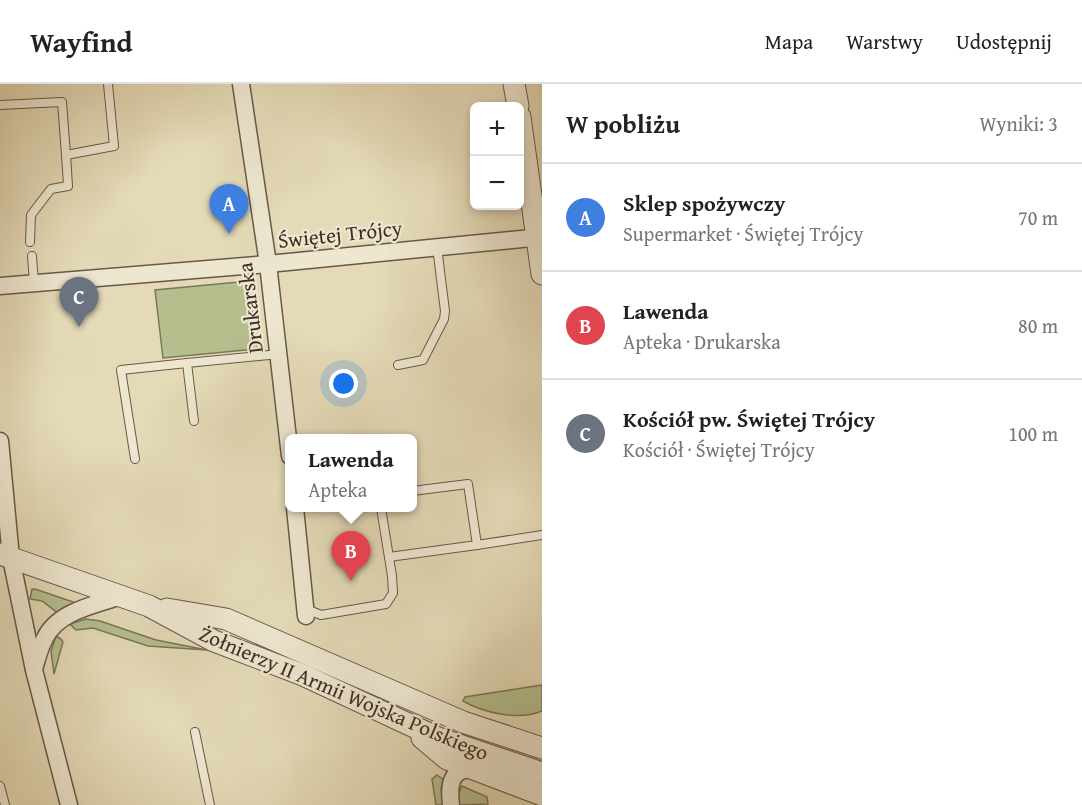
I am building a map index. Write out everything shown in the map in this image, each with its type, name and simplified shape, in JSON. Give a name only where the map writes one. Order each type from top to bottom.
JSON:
[{"type":"street","name":"Drukarska","points":[[242,84],[268,264],[288,434]]},
{"type":"street","points":[[514,84],[517,102]]},
{"type":"street","points":[[524,147],[539,237],[542,274]]},
{"type":"street","name":"Świętej Trójcy","points":[[0,286],[268,264],[539,237]]},
{"type":"street","points":[[0,441],[6,556],[69,805]]},
{"type":"street","points":[[296,512],[306,613]]},
{"type":"street","name":"Żołnierzy II Armii Wojska Polskiego","points":[[6,556],[149,606],[214,641],[303,675],[406,724],[449,742],[542,773]]},
{"type":"street","points":[[34,670],[45,637],[56,623],[78,611],[121,596]]},
{"type":"street","name":"Żołnierzy II Armii Wojska Polskiego","points":[[149,606],[226,620],[463,722],[538,744]]},
{"type":"street","points":[[406,724],[447,759],[542,795]]},
{"type":"street","points":[[451,805],[449,790],[451,780],[459,772],[471,769]]},
{"type":"lane","points":[[66,155],[114,146],[108,84]]},
{"type":"lane","points":[[0,105],[62,102],[68,186],[51,189],[31,215],[30,242]]},
{"type":"lane","points":[[398,365],[423,360],[444,319],[437,246]]},
{"type":"lane","points":[[32,256],[34,283]]},
{"type":"lane","points":[[135,459],[121,370],[279,354]]},
{"type":"lane","points":[[187,363],[195,421]]},
{"type":"lane","points":[[417,490],[468,484],[477,545]]},
{"type":"lane","points":[[306,613],[321,615],[386,604],[393,593],[382,512]]},
{"type":"lane","points":[[389,557],[542,535]]},
{"type":"lane","points":[[195,732],[210,805]]},
{"type":"lane","points":[[0,786],[5,805]]},
{"type":"green space","points":[[249,281],[257,349],[163,358],[155,290]]},
{"type":"green space","points":[[32,589],[76,603],[58,613],[42,601],[30,599]]},
{"type":"green space","points":[[86,619],[100,621],[156,640],[207,650],[148,646],[93,628],[76,630],[70,624]]},
{"type":"green space","points":[[56,636],[63,642],[54,674],[51,651]]},
{"type":"green space","points":[[542,685],[542,711],[533,714],[512,715],[491,712],[463,701],[465,697]]},
{"type":"green space","points":[[437,775],[444,780],[441,788],[443,805],[436,805],[432,779]]},
{"type":"green space","points":[[462,786],[487,797],[488,804],[457,805],[457,797]]},
{"type":"place","name":"Sklep spożywczy","points":[[229,234]]},
{"type":"place","name":"Kościół pw. Świętej Trójcy","points":[[79,327]]},
{"type":"place","name":"Lawenda","points":[[351,581]]}]
